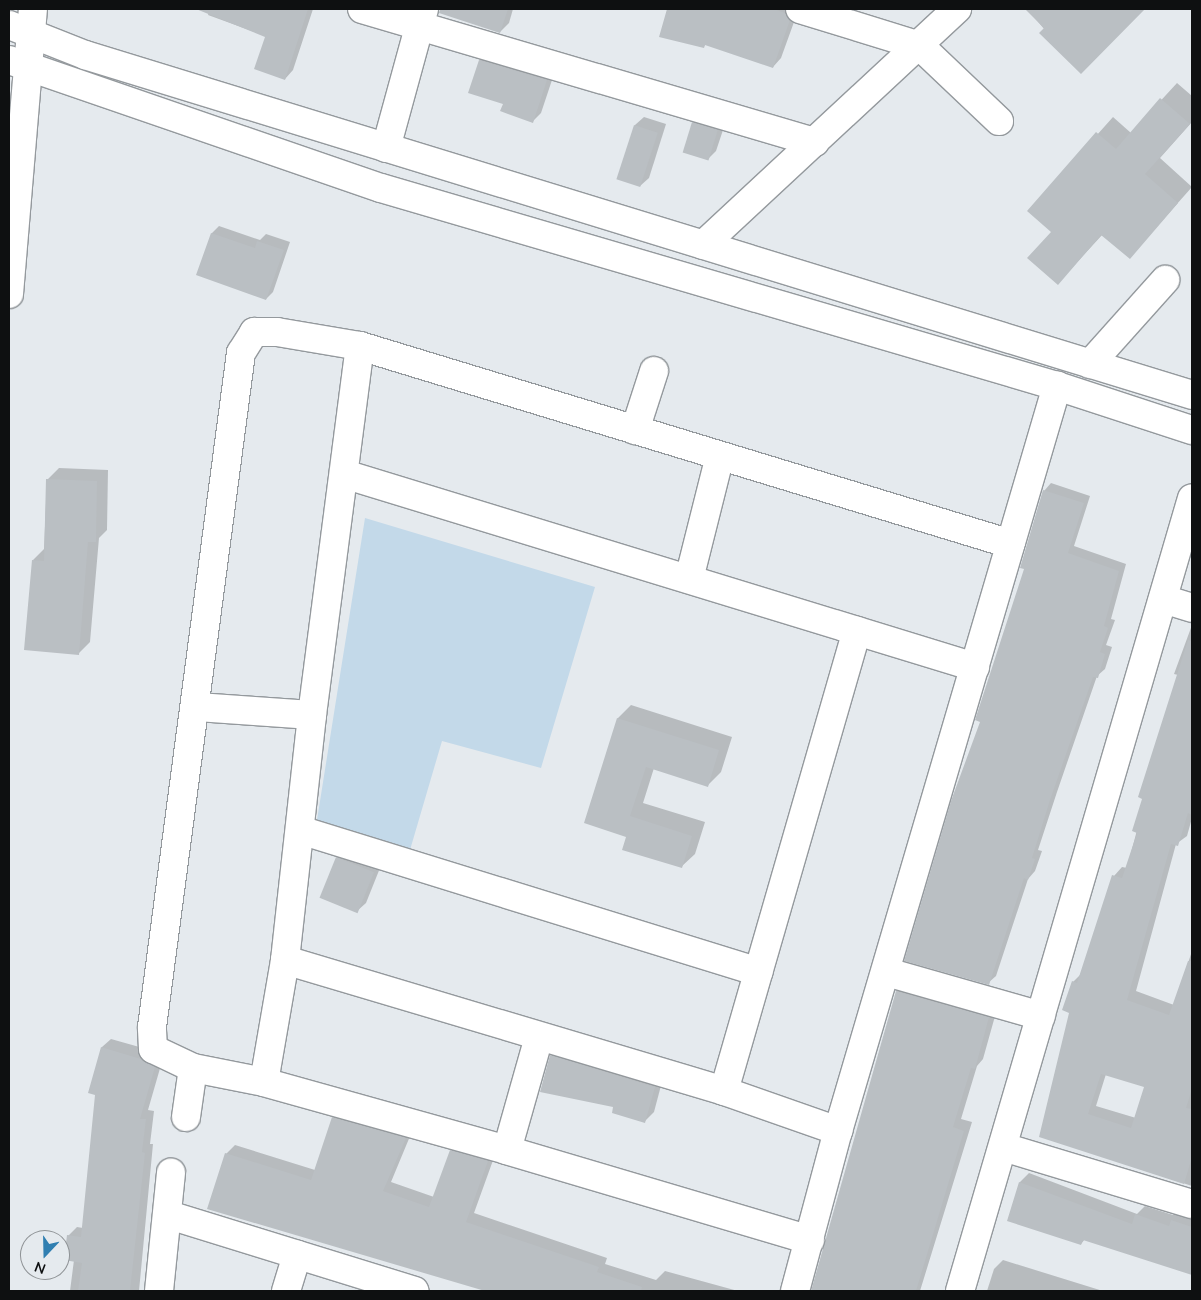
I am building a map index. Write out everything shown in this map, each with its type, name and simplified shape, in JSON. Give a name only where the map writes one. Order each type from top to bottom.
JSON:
[{"type":"street","points":[[362,9],[421,18],[815,142]]},
{"type":"street","points":[[800,9],[920,46],[999,121]]},
{"type":"street","points":[[704,246],[920,46],[957,9]]},
{"type":"street","points":[[386,148],[421,18]]},
{"type":"street","points":[[9,294],[19,62],[24,23],[85,55],[1192,395]]},
{"type":"street","points":[[19,62],[381,188],[1056,386],[1192,430]]},
{"type":"street","points":[[1090,364],[1165,280]]},
{"type":"street","points":[[810,1240],[507,1150],[264,1082],[193,1068],[153,1049],[152,1027],[197,707],[241,353],[254,332],[277,332],[360,346],[1011,544]]},
{"type":"street","points":[[264,1082],[285,960],[312,715],[360,346]]},
{"type":"street","points":[[635,430],[654,371]]},
{"type":"street","points":[[795,1291],[838,1131],[887,972],[1056,386]]},
{"type":"street","points":[[689,579],[720,456]]},
{"type":"street","points":[[344,474],[975,667]]},
{"type":"street","points":[[960,1291],[1192,498]]},
{"type":"street","points":[[1163,599],[1192,608]]},
{"type":"street","points":[[724,1091],[857,630]]},
{"type":"street","points":[[197,707],[312,715]]},
{"type":"street","points":[[300,830],[759,972]]},
{"type":"street","points":[[285,960],[724,1091],[838,1131]]},
{"type":"street","points":[[887,972],[1040,1016]]},
{"type":"street","points":[[507,1150],[539,1037]]},
{"type":"street","points":[[186,1117],[193,1068]]},
{"type":"street","points":[[1002,1147],[1192,1204]]},
{"type":"street","points":[[159,1291],[171,1173]]},
{"type":"street","points":[[168,1215],[414,1291]]},
{"type":"street","points":[[286,1291],[297,1255]]},
{"type":"shaded area","points":[[365,518],[595,587],[541,768],[442,741],[410,850],[317,820]]},
{"type":"building","points":[[196,9],[308,9],[285,80],[254,69],[265,37]]},
{"type":"building","points":[[440,9],[508,9],[500,33],[439,13]]},
{"type":"building","points":[[667,9],[774,9],[785,13],[790,20],[773,68],[705,45],[704,48],[659,37]]},
{"type":"building","points":[[1025,9],[1145,9],[1081,74],[1039,33],[1044,28]]},
{"type":"building","points":[[479,60],[547,80],[533,123],[500,111],[503,104],[468,93]]},
{"type":"building","points":[[1160,98],[1190,124],[1145,174],[1178,203],[1130,259],[1101,235],[1058,285],[1027,258],[1051,232],[1027,211],[1096,132],[1116,149]]},
{"type":"building","points":[[692,122],[718,130],[708,160],[683,153]]},
{"type":"building","points":[[634,125],[658,133],[640,187],[616,179]]},
{"type":"building","points":[[211,233],[255,248],[257,241],[284,250],[266,300],[196,275]]},
{"type":"building","points":[[46,479],[97,481],[96,542],[88,542],[79,655],[24,650],[32,560],[44,561]]},
{"type":"building","points":[[1043,490],[1084,503],[1068,553],[1119,571],[1104,626],[1108,628],[1100,652],[1105,654],[1098,678],[1093,677],[1050,800],[1032,858],[1035,859],[1028,880],[1024,878],[989,985],[904,961],[951,801],[980,722],[975,720],[1024,569],[1020,568]]},
{"type":"building","points":[[1188,640],[1192,641],[1192,815],[1188,813],[1178,846],[1171,844],[1127,1000],[1169,1015],[1188,961],[1192,961],[1192,1089],[1186,1108],[1192,1109],[1192,1157],[1184,1184],[1039,1137],[1069,1013],[1062,1010],[1072,981],[1077,983],[1112,875],[1122,878],[1137,833],[1132,831],[1142,799],[1138,797]],"holes":[[[1101,1074],[1144,1087],[1131,1128],[1088,1114]]]},
{"type":"building","points":[[617,718],[719,750],[708,787],[646,767],[630,816],[692,836],[682,868],[622,850],[626,837],[584,823]]},
{"type":"building","points":[[336,857],[374,872],[358,913],[320,898]]},
{"type":"building","points":[[896,991],[989,1017],[975,1069],[971,1068],[953,1127],[964,1131],[916,1291],[811,1291]]},
{"type":"building","points":[[101,1047],[141,1059],[155,1067],[140,1119],[146,1119],[142,1152],[145,1153],[130,1291],[78,1291],[82,1263],[70,1261],[70,1235],[81,1237],[95,1095],[88,1093]]},
{"type":"building","points":[[550,1055],[655,1087],[645,1123],[612,1113],[613,1107],[540,1092]]},
{"type":"building","points":[[332,1117],[406,1138],[383,1191],[429,1207],[450,1150],[488,1161],[466,1222],[599,1267],[597,1272],[642,1287],[641,1291],[485,1291],[207,1209],[225,1153],[311,1180]]},
{"type":"building","points":[[1019,1182],[1132,1224],[1135,1214],[1169,1226],[1171,1220],[1192,1227],[1192,1275],[1083,1240],[1081,1245],[1007,1221]]}]
